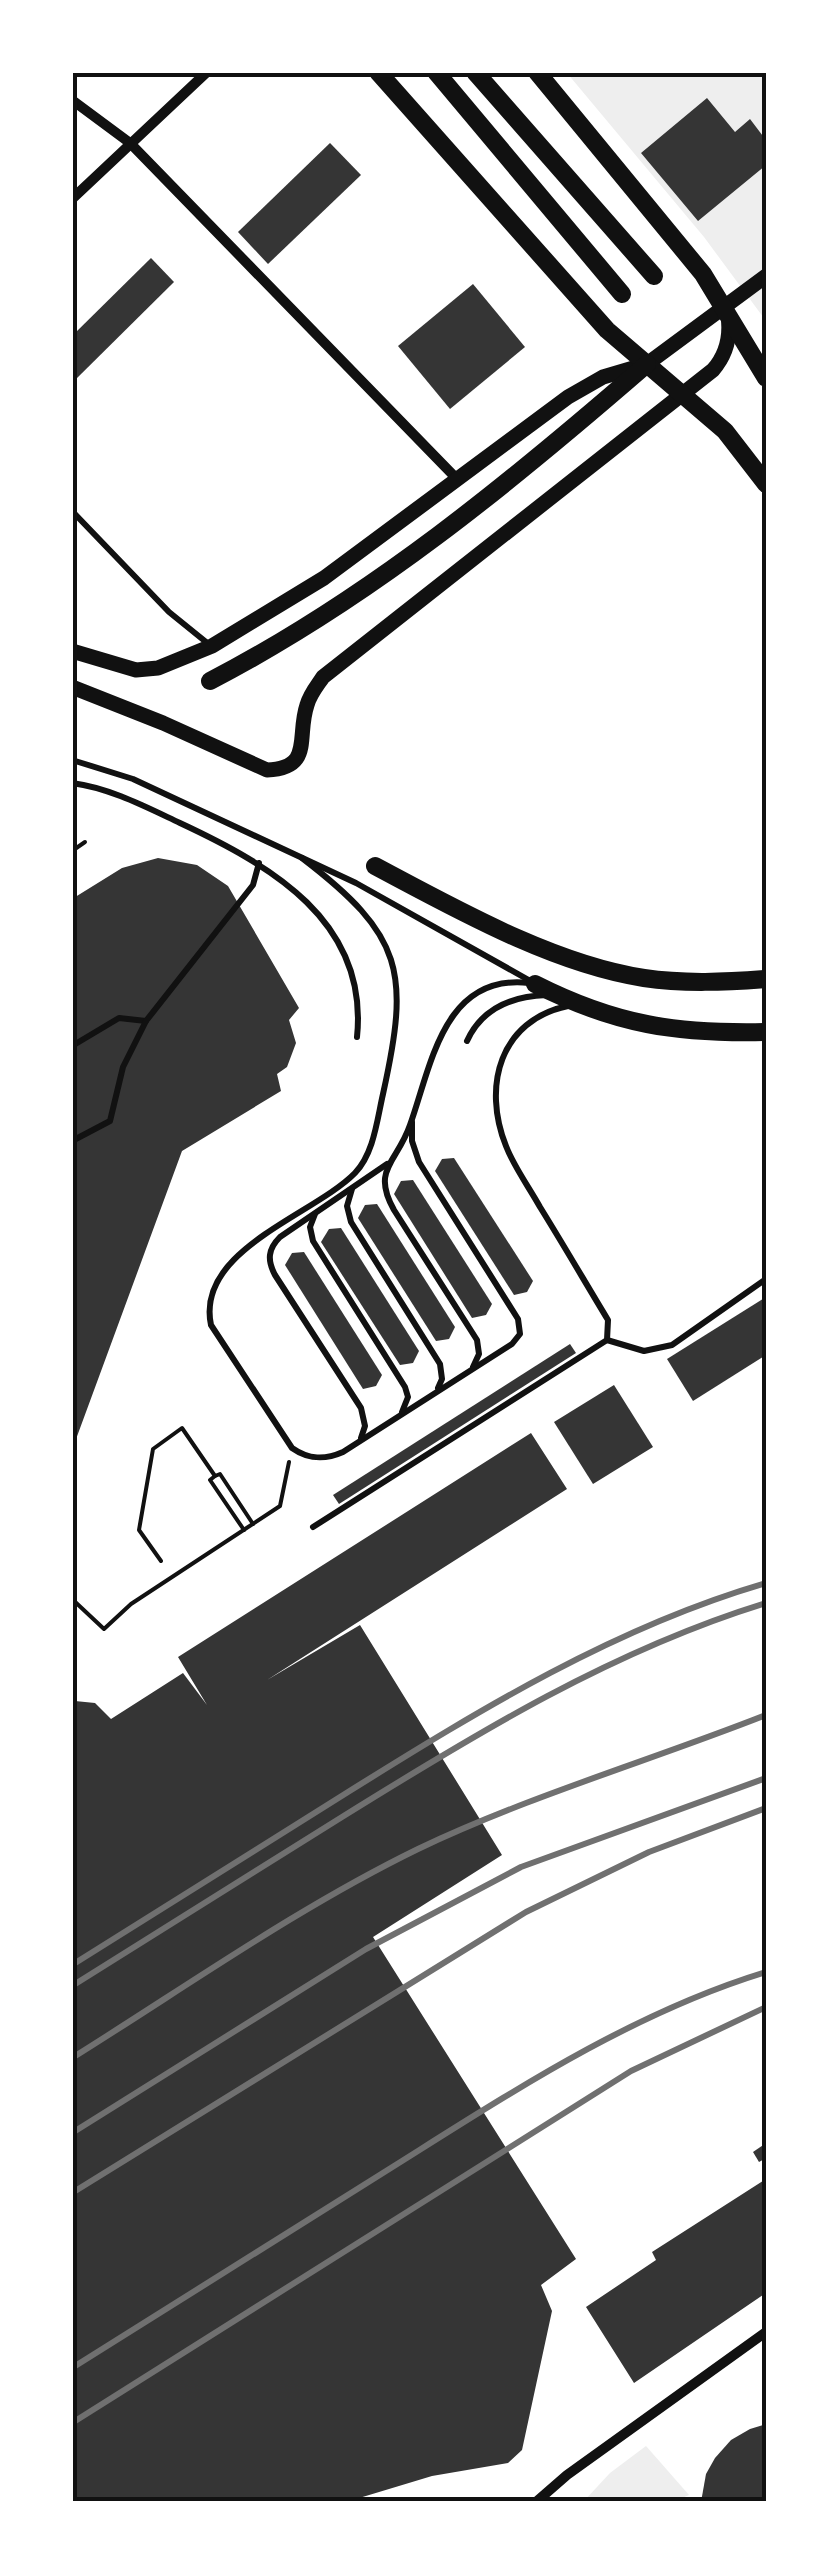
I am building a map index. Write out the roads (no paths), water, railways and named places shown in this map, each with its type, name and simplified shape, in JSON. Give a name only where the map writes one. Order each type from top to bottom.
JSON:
[{"type":"main road","points":[[378,72],[606,330],[725,431],[766,484]]},
{"type":"main road","points":[[436,72],[622,294]]},
{"type":"main road","points":[[475,72],[654,276]]},
{"type":"main road","points":[[538,72],[703,274],[766,378]]},
{"type":"main road","points":[[210,681],[306,628],[380,578],[565,434],[647,364]]},
{"type":"main road","points":[[375,866],[496,926],[607,970],[680,981],[766,980]]},
{"type":"main road","points":[[535,984],[579,1004],[660,1029],[766,1032]]},
{"type":"street","points":[[72,198],[208,72]]},
{"type":"street","points":[[72,100],[130,143],[456,478]]},
{"type":"street","points":[[72,651],[136,670],[158,668],[212,646],[324,578],[568,397],[603,377],[647,364],[766,276]]},
{"type":"street","points":[[72,687],[267,770],[284,770],[296,762],[302,746],[305,709],[323,677],[713,370],[723,356],[730,328],[726,308]]},
{"type":"street","points":[[536,2502],[566,2475],[766,2332]]},
{"type":"lane","points":[[72,510],[169,612],[212,646]]},
{"type":"lane","points":[[72,760],[133,779],[302,858],[397,904],[535,984]]},
{"type":"lane","points":[[72,783],[89,785],[140,805],[259,862],[302,896],[335,938],[350,965],[360,1012],[357,1037]]},
{"type":"lane","points":[[302,858],[353,898],[373,923],[393,967],[398,1001],[392,1052],[366,1157],[349,1178],[231,1261],[210,1306],[212,1325],[292,1448],[308,1457],[324,1458],[358,1443],[512,1344],[521,1327],[424,1172],[414,1152],[412,1122]]},
{"type":"lane","points":[[72,1141],[110,1120],[123,1068],[146,1021],[253,885],[259,862]]},
{"type":"lane","points":[[472,1369],[479,1354],[477,1340],[384,1193],[384,1173],[412,1122],[435,1048],[456,1011],[479,994],[504,984],[535,984]]},
{"type":"lane","points":[[467,1040],[482,1016],[497,1007],[524,998],[559,996]]},
{"type":"lane","points":[[579,1004],[540,1014],[520,1028],[501,1061],[498,1108],[502,1136],[512,1159],[608,1320],[607,1340]]},
{"type":"lane","points":[[72,1046],[119,1018],[146,1021]]},
{"type":"lane","points":[[358,1443],[365,1426],[361,1408],[268,1258],[274,1244],[393,1160]]},
{"type":"lane","points":[[353,1188],[348,1206],[351,1222],[440,1364],[442,1379],[435,1393]]},
{"type":"lane","points":[[316,1213],[310,1228],[313,1242],[405,1387],[408,1397],[400,1415]]},
{"type":"lane","points":[[607,1340],[644,1352],[672,1345],[766,1280]]},
{"type":"lane","points":[[313,1527],[607,1340]]},
{"type":"railway","points":[[72,1965],[499,1701],[656,1623],[766,1583]]},
{"type":"railway","points":[[72,1986],[393,1786],[547,1696],[654,1644],[766,1603]]},
{"type":"railway","points":[[72,2058],[285,1922],[418,1849],[547,1795],[766,1715]]},
{"type":"railway","points":[[72,2133],[366,1949],[521,1867],[766,1778]]},
{"type":"railway","points":[[72,2193],[526,1912],[649,1852],[766,1808]]},
{"type":"railway","points":[[72,2368],[578,2054],[670,2008],[766,1972]]},
{"type":"railway","points":[[72,2423],[631,2071],[766,2007]]}]
